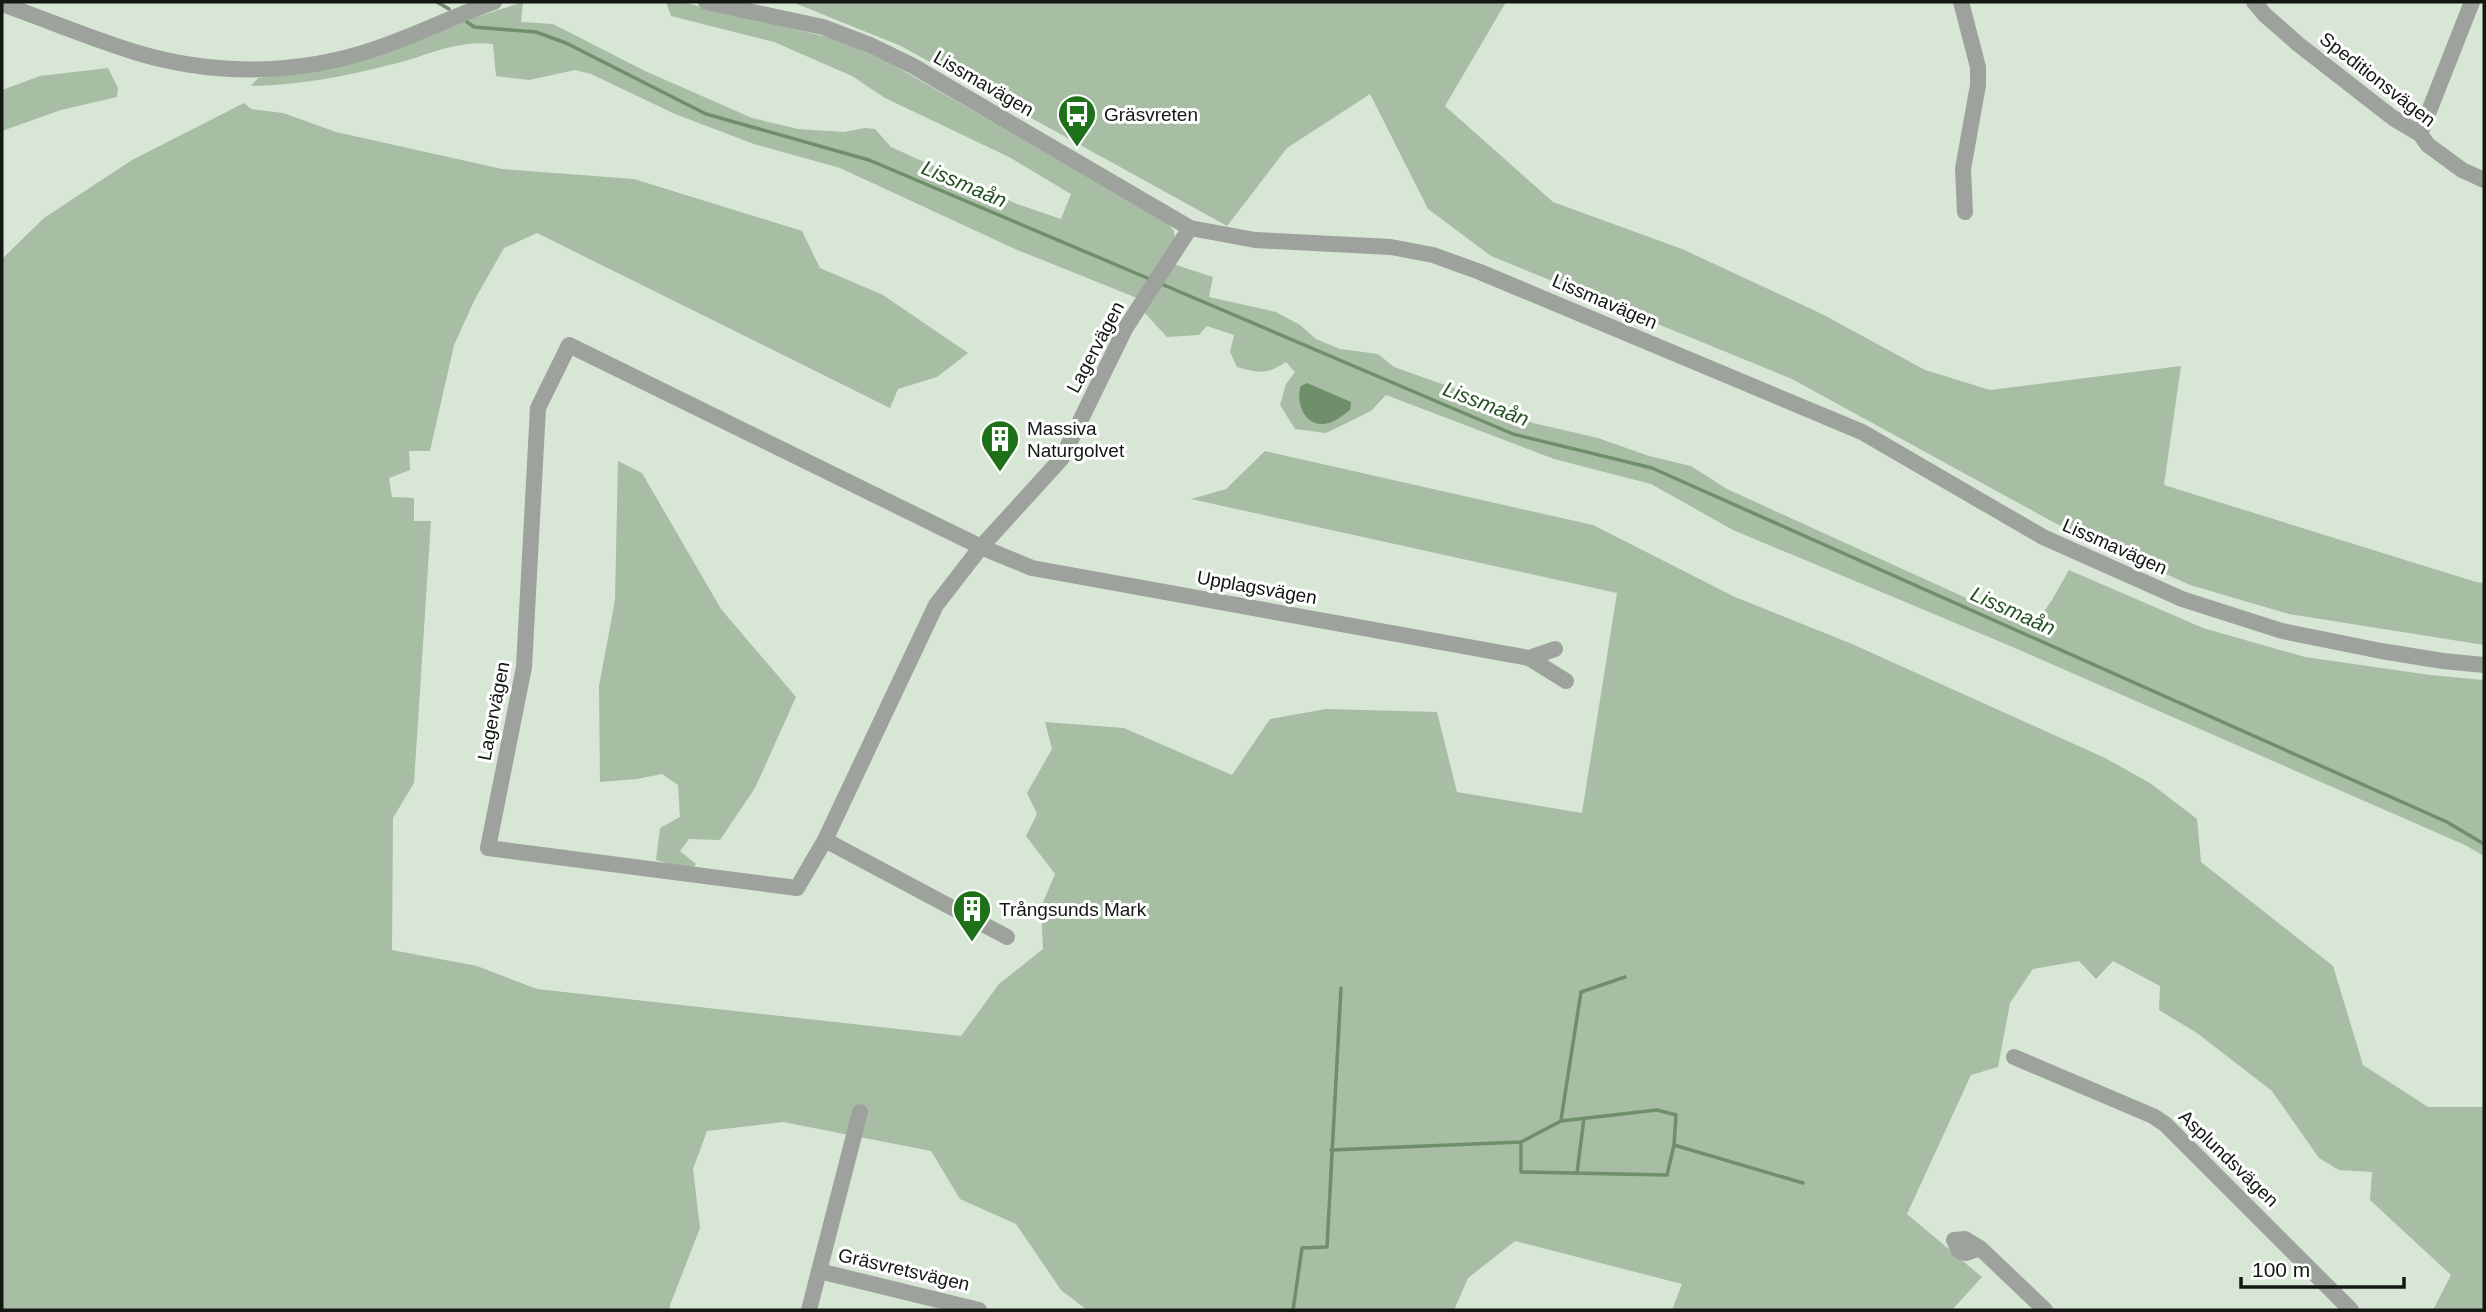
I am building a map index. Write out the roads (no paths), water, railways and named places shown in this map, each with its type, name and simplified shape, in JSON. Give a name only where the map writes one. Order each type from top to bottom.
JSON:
[{"type":"street","points":[[2,4],[139,53],[206,67],[241,70],[326,62],[374,49],[493,2]]},
{"type":"street","name":"Lissmavägen","points":[[706,2],[823,27],[870,45],[913,66],[1190,228],[1255,240],[1391,247],[1433,255],[1493,277],[1862,432],[2043,537],[2182,599],[2282,631],[2381,651],[2484,665]]},
{"type":"street","points":[[1961,2],[1978,67],[1977,96],[1963,169],[1965,212]]},
{"type":"street","name":"Speditionsvägen","points":[[2254,2],[2298,44],[2393,118],[2420,134],[2428,145],[2462,170],[2484,180]]},
{"type":"street","points":[[2420,134],[2472,2]]},
{"type":"street","name":"Lagervägen","points":[[982,547],[569,345],[538,408],[524,667],[488,848],[797,888],[825,840],[936,604],[982,547],[1062,458],[1125,329],[1190,228]]},
{"type":"street","name":"Upplagsvägen","points":[[982,547],[1032,568],[1529,658]]},
{"type":"street","points":[[1529,658],[1555,649]]},
{"type":"street","points":[[1529,658],[1566,681]]},
{"type":"street","points":[[825,840],[1007,937]]},
{"type":"street","name":"Asplundsvägen","points":[[2014,1057],[2153,1116],[2165,1124],[2178,1134],[2351,1310]]},
{"type":"street","name":"Gräsvretsvägen","points":[[809,1310],[860,1112]]},
{"type":"street","points":[[1980,1248],[2045,1310]]},
{"type":"street","name":"Gräsvretsvägen","points":[[819,1271],[979,1310]]},
{"type":"waterway","name":"Lissmaån","points":[[437,2],[449,9]]},
{"type":"waterway","name":"Lissmaån","points":[[467,22],[474,27],[536,32],[566,43],[706,114],[869,160],[1152,280]]},
{"type":"waterway","name":"Lissmaån","points":[[1159,283],[1513,434],[1652,468],[2447,822],[2484,844]]},
{"type":"waterway","points":[[1561,1120],[1581,992],[1625,977]]},
{"type":"waterway","points":[[1293,1310],[1302,1248],[1327,1247],[1341,988]]},
{"type":"waterway","points":[[1331,1150],[1521,1142],[1561,1121],[1657,1110],[1676,1115],[1674,1145]]},
{"type":"waterway","points":[[1577,1173],[1584,1118]]},
{"type":"waterway","points":[[1521,1142],[1521,1172],[1667,1175],[1674,1145],[1803,1183]]},
{"type":"place","name":"Gräsvreten","points":[[1077,148]]},
{"type":"place","name":"Massiva Naturgolvet","points":[[1000,473]]},
{"type":"place","name":"Trångsunds Mark","points":[[972,943]]}]
